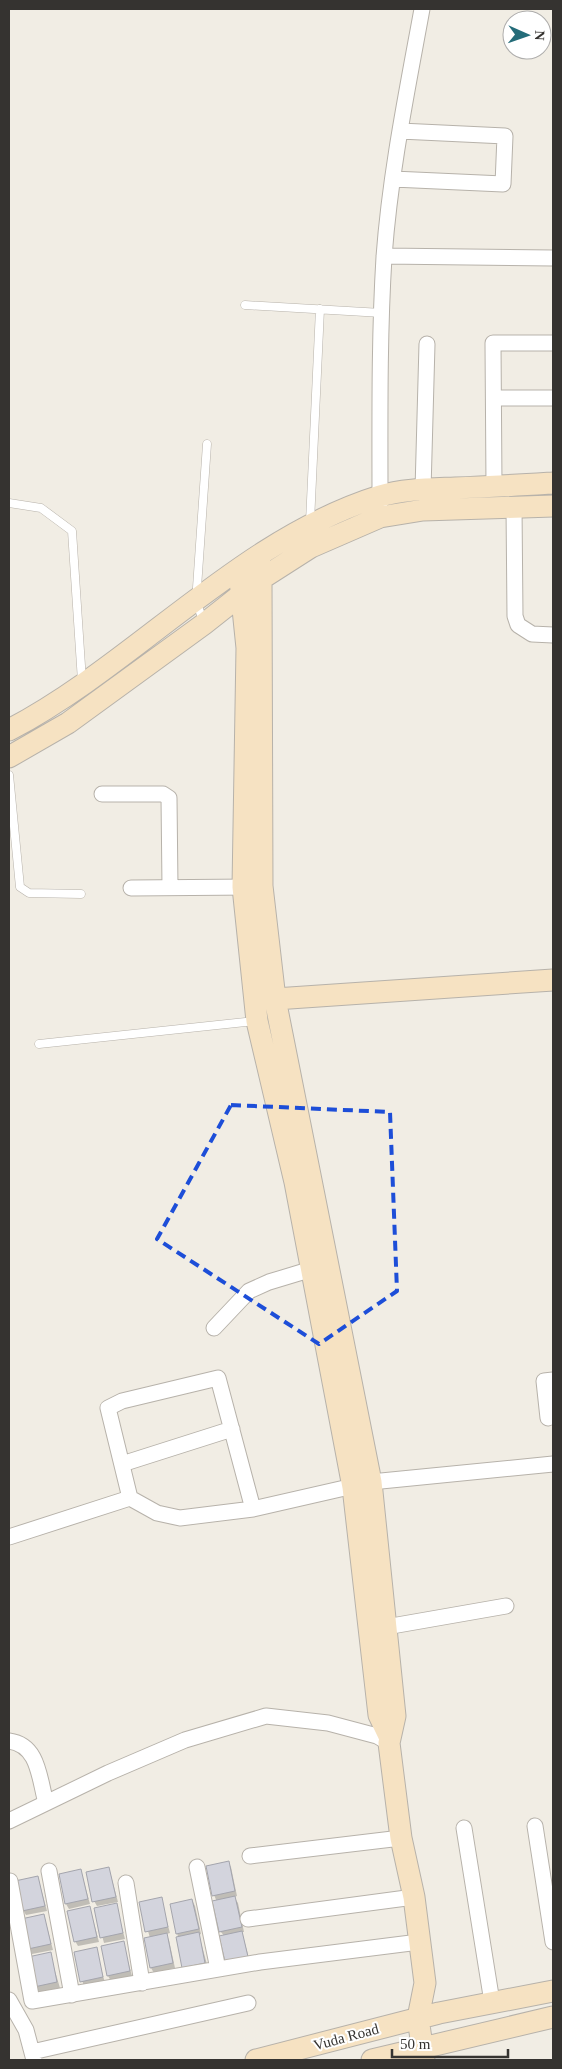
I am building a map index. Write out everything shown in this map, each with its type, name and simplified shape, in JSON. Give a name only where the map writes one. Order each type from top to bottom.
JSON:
[{"type":"street","points":[[380,517],[384,256],[400,131],[422,9]]},
{"type":"street","points":[[393,179],[503,184],[505,136],[400,131]]},
{"type":"street","points":[[384,256],[553,258]]},
{"type":"street","points":[[494,486],[495,398],[493,343],[553,343]]},
{"type":"street","points":[[423,490],[426,344]]},
{"type":"street","points":[[495,398],[553,398]]},
{"type":"street","points":[[9,730],[47,708],[259,556],[310,525],[380,496],[423,490],[553,483]]},
{"type":"street","points":[[9,756],[68,723],[204,624],[262,579],[310,547],[380,517],[423,510],[553,506]]},
{"type":"street","points":[[514,507],[515,616],[518,625],[532,634],[553,635]]},
{"type":"street","points":[[259,556],[262,579],[253,887],[269,1013],[362,1484],[386,1627],[395,1716],[390,1748]]},
{"type":"street","points":[[239,570],[247,648],[253,887],[269,1013],[295,1182],[312,1269],[362,1484],[379,1715],[390,1748],[401,1838],[414,1897],[420,1942],[424,1983],[418,2018],[424,2054]]},
{"type":"street","points":[[102,794],[163,794],[169,798],[170,887]]},
{"type":"street","points":[[131,888],[253,887]]},
{"type":"street","points":[[269,1013],[553,980]]},
{"type":"street","points":[[214,1328],[249,1291],[269,1282],[312,1269]]},
{"type":"street","points":[[130,1498],[108,1408],[122,1401],[218,1378],[253,1509]]},
{"type":"street","points":[[548,1418],[544,1381],[553,1380]]},
{"type":"street","points":[[122,1464],[232,1429]]},
{"type":"street","points":[[9,1538],[130,1498],[169,1517],[193,1518],[253,1509],[362,1484],[553,1464]]},
{"type":"street","points":[[386,1627],[506,1606]]},
{"type":"street","points":[[9,1821],[184,1740],[266,1716],[328,1723],[377,1736],[390,1748]]},
{"type":"street","points":[[9,1741],[24,1745],[32,1754],[46,1803]]},
{"type":"street","points":[[535,1826],[553,1942]]},
{"type":"street","points":[[464,1828],[492,2002]]},
{"type":"street","points":[[250,1856],[401,1838]]},
{"type":"street","points":[[197,1867],[218,1970]]},
{"type":"street","points":[[49,1871],[72,1995]]},
{"type":"street","points":[[10,1881],[32,2001],[260,1962],[420,1942]]},
{"type":"street","points":[[126,1883],[142,1983]]},
{"type":"street","points":[[248,1919],[414,1897]]},
{"type":"street","points":[[424,1983],[439,2013],[445,2052]]},
{"type":"street","name":"Vuda Road","points":[[256,2060],[439,2013],[553,1991]]},
{"type":"street","points":[[9,2000],[26,2030],[33,2056],[248,2003]]},
{"type":"street","name":"Vuda Road","points":[[372,2060],[445,2052],[553,2017]]},
{"type":"lane","points":[[245,305],[382,313]]},
{"type":"lane","points":[[310,525],[320,309]]},
{"type":"lane","points":[[204,624],[196,602],[207,444]]},
{"type":"lane","points":[[9,503],[41,508],[72,531],[82,683]]},
{"type":"lane","points":[[9,775],[20,887],[29,893],[81,894]]},
{"type":"lane","points":[[38,1044],[269,1013]]},
{"type":"highlighted area","points":[[231,1105],[390,1112],[397,1291],[319,1344],[157,1239]]},
{"type":"building","points":[[229,1861],[235,1891],[212,1896],[206,1866]]},
{"type":"building","points":[[109,1867],[116,1897],[92,1902],[86,1872]]},
{"type":"building","points":[[81,1869],[88,1899],[65,1904],[59,1874]]},
{"type":"building","points":[[38,1876],[45,1906],[22,1911],[15,1881]]},
{"type":"building","points":[[235,1896],[242,1927],[219,1932],[212,1901]]},
{"type":"building","points":[[162,1897],[168,1927],[145,1932],[139,1902]]},
{"type":"building","points":[[192,1899],[199,1929],[176,1934],[170,1904]]},
{"type":"building","points":[[117,1903],[123,1933],[100,1938],[94,1908]]},
{"type":"building","points":[[90,1906],[97,1937],[74,1942],[67,1911]]},
{"type":"building","points":[[44,1914],[51,1944],[28,1949],[21,1919]]},
{"type":"building","points":[[242,1931],[249,1961],[226,1966],[219,1936]]},
{"type":"building","points":[[199,1932],[205,1963],[182,1968],[176,1937]]},
{"type":"building","points":[[167,1933],[173,1963],[150,1968],[144,1938]]},
{"type":"building","points":[[124,1941],[130,1971],[107,1976],[101,1946]]},
{"type":"building","points":[[97,1947],[103,1977],[80,1982],[74,1952]]},
{"type":"building","points":[[51,1952],[57,1982],[34,1987],[28,1957]]}]
